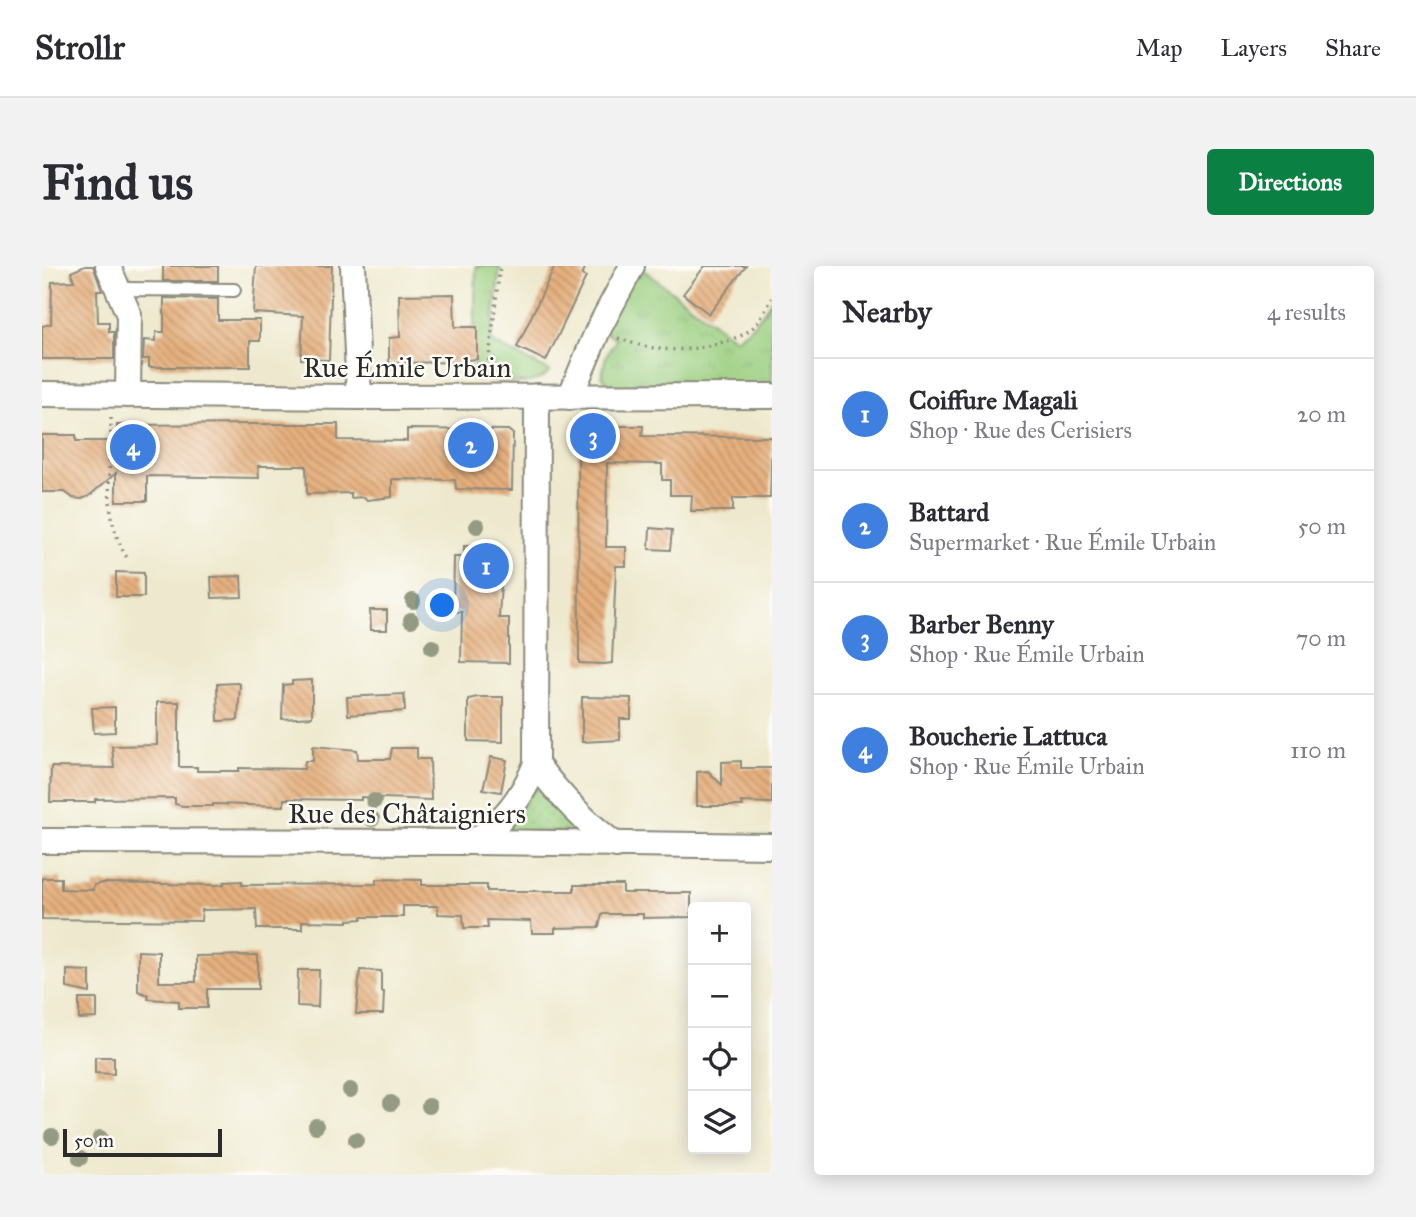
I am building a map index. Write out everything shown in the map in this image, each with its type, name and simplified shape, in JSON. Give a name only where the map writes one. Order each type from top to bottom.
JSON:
[{"type":"street","points":[[107,266],[128,315],[120,395]]},
{"type":"street","points":[[353,266],[359,397]]},
{"type":"street","points":[[570,397],[598,330],[632,266]]},
{"type":"street","name":"Rue Émile Urbain","points":[[42,394],[359,397],[772,396]]},
{"type":"street","points":[[472,842],[486,834],[507,814],[529,782],[537,764],[537,396]]},
{"type":"street","points":[[537,764],[560,796],[578,815],[615,845]]},
{"type":"street","name":"Rue des Châtaigniers","points":[[42,841],[772,846]]},
{"type":"lane","points":[[119,292],[126,289],[234,290]]},
{"type":"path","points":[[485,396],[500,266]]},
{"type":"path","points":[[598,330],[654,350],[676,352],[700,349],[735,339],[750,330],[761,318],[772,298]]},
{"type":"path","points":[[120,395],[110,510],[114,532],[128,559]]},
{"type":"green space","points":[[476,266],[500,266],[491,342],[550,371],[543,377],[524,383],[473,379]]},
{"type":"green space","points":[[638,266],[735,339],[756,321],[772,298],[772,396],[612,387],[602,376],[606,356],[617,338],[598,330]]},
{"type":"green space","points":[[535,789],[541,790],[576,826],[577,832],[510,831],[507,827]]},
{"type":"building","points":[[85,266],[93,266],[102,291],[97,291],[98,322],[109,322],[109,332],[114,332],[114,359],[42,359],[42,326],[51,324],[52,282],[74,281],[71,272]]},
{"type":"building","points":[[163,266],[218,266],[218,281],[163,281]]},
{"type":"building","points":[[256,266],[332,266],[329,360],[301,359],[303,316],[253,313]]},
{"type":"building","points":[[555,266],[586,266],[582,275],[586,277],[546,361],[517,347]]},
{"type":"building","points":[[705,266],[746,266],[709,314],[683,294]]},
{"type":"building","points":[[454,294],[455,327],[477,327],[477,359],[466,362],[389,363],[389,338],[400,337],[399,295]]},
{"type":"building","points":[[164,298],[218,299],[218,320],[260,320],[260,341],[250,341],[250,367],[149,367],[149,359],[143,359],[144,340],[156,341],[156,332],[164,332]]},
{"type":"building","points":[[338,424],[338,440],[407,441],[407,429],[508,430],[513,434],[512,490],[456,489],[455,480],[392,479],[392,497],[367,500],[364,497],[351,498],[351,493],[307,494],[306,466],[258,466],[259,478],[147,476],[147,501],[116,501],[116,473],[82,499],[73,498],[65,492],[42,492],[42,435],[76,435],[76,441],[117,441],[117,425]]},
{"type":"building","points":[[578,426],[643,426],[642,436],[772,437],[770,498],[733,498],[733,511],[691,511],[692,495],[670,495],[670,480],[662,480],[662,464],[607,463],[606,547],[626,547],[626,566],[616,566],[612,663],[579,663]]},
{"type":"building","points":[[650,528],[672,530],[670,550],[649,549]]},
{"type":"building","points":[[464,546],[503,547],[499,618],[509,618],[509,663],[461,662],[462,612],[453,612],[454,557],[464,557]]},
{"type":"building","points":[[116,572],[144,573],[144,597],[116,597]]},
{"type":"building","points":[[241,576],[242,597],[212,598],[211,577]]},
{"type":"building","points":[[370,610],[387,610],[387,630],[371,630]]},
{"type":"building","points":[[312,680],[312,717],[282,719],[283,685],[292,684],[292,681]]},
{"type":"building","points":[[217,684],[240,684],[238,720],[218,721]]},
{"type":"building","points":[[404,694],[405,711],[348,715],[347,697]]},
{"type":"building","points":[[503,697],[503,742],[468,741],[468,699]]},
{"type":"building","points":[[582,697],[631,698],[631,719],[620,719],[620,740],[582,742]]},
{"type":"building","points":[[157,702],[179,702],[179,767],[197,767],[197,771],[239,771],[239,768],[304,769],[305,761],[313,761],[313,746],[357,750],[358,759],[390,759],[392,748],[417,748],[417,759],[430,759],[431,800],[361,797],[361,800],[284,799],[284,806],[183,806],[175,804],[175,798],[50,802],[51,767],[114,768],[112,746],[157,745]]},
{"type":"building","points":[[115,707],[115,732],[94,733],[92,708]]},
{"type":"building","points":[[491,757],[507,760],[501,792],[483,789]]},
{"type":"building","points":[[741,761],[741,768],[772,768],[772,803],[741,802],[743,806],[697,806],[697,772],[708,771],[722,785],[722,762]]},
{"type":"building","points":[[42,878],[61,878],[61,889],[93,890],[94,885],[102,883],[216,885],[242,881],[242,885],[376,884],[376,879],[422,880],[422,885],[487,885],[487,891],[574,891],[574,885],[623,885],[623,893],[691,893],[688,917],[643,918],[643,914],[602,914],[599,927],[555,928],[555,933],[532,933],[531,921],[487,920],[488,928],[464,928],[463,915],[438,914],[438,906],[403,906],[403,917],[362,917],[348,922],[302,921],[302,929],[257,929],[256,909],[202,910],[201,921],[42,919]]},
{"type":"building","points":[[138,951],[159,952],[159,982],[196,982],[196,956],[258,955],[258,989],[207,989],[207,1008],[179,1008],[179,1001],[148,999],[148,995],[138,991]]},
{"type":"building","points":[[67,970],[90,971],[90,993],[67,988]]},
{"type":"building","points":[[298,970],[319,970],[318,1007],[297,1006]]},
{"type":"building","points":[[360,970],[381,971],[383,1014],[356,1014]]},
{"type":"building","points":[[79,999],[97,999],[97,1018],[79,1019]]},
{"type":"building","points":[[95,1057],[114,1057],[114,1074],[95,1073]]},
{"type":"place","name":"Barber Benny","points":[[593,436]]},
{"type":"place","name":"Battard","points":[[471,445]]},
{"type":"place","name":"Boucherie Lattuca","points":[[133,447]]},
{"type":"place","name":"Coiffure Magali","points":[[486,566]]}]
